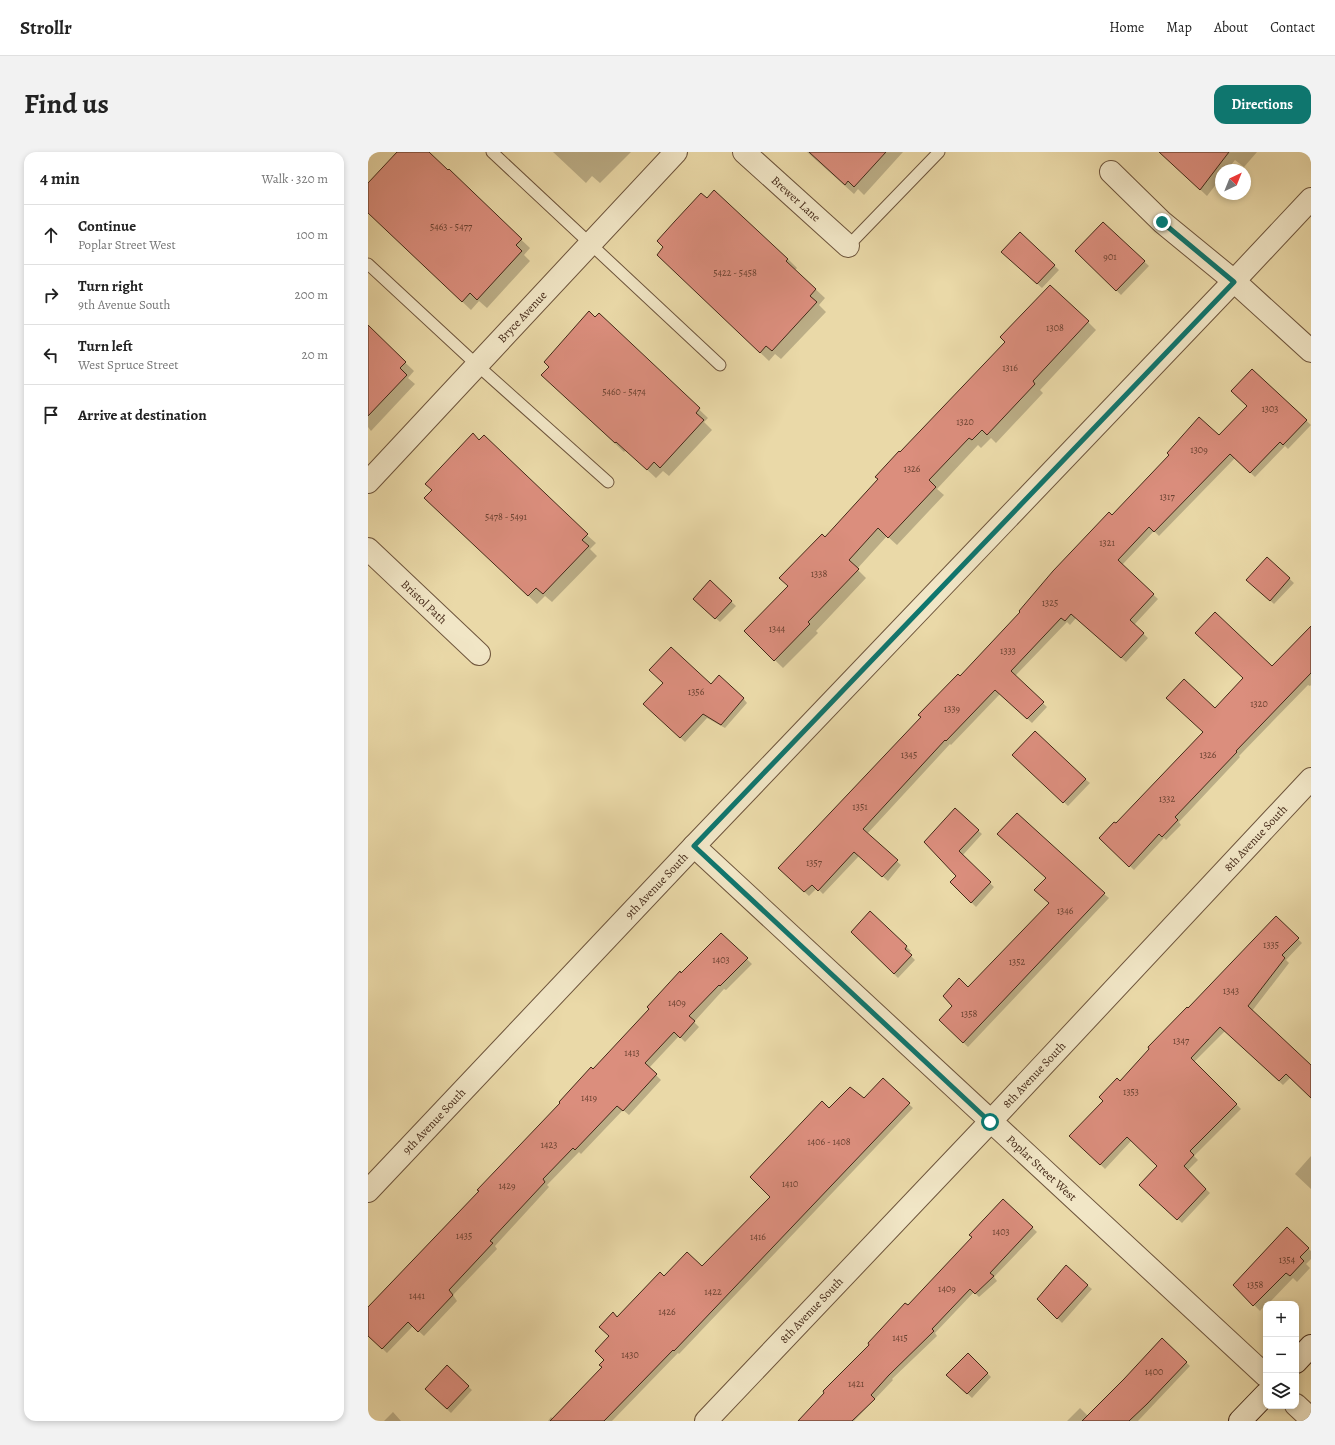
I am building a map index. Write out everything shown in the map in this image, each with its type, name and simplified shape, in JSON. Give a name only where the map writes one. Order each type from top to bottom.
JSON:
[{"type":"street","name":"Bryce Avenue","points":[[368,482],[676,152]]},
{"type":"street","name":"Brewer Lane","points":[[744,152],[848,246]]},
{"type":"street","points":[[1111,172],[1162,222],[1234,282],[1311,351]]},
{"type":"street","name":"9th Avenue South","points":[[368,1191],[694,846],[1234,282],[1311,199]]},
{"type":"street","name":"Bristol Path","points":[[368,550],[479,654]]},
{"type":"street","name":"8th Avenue South","points":[[706,1421],[990,1122],[1311,779]]},
{"type":"street","name":"Poplar Street West","points":[[694,846],[990,1122],[1263,1373]]},
{"type":"street","points":[[1299,1359],[1311,1346]]},
{"type":"street","points":[[1240,1421],[1263,1397]]},
{"type":"street","points":[[1299,1408],[1311,1419]]},
{"type":"lane","points":[[492,152],[720,365]]},
{"type":"lane","points":[[848,246],[939,152]]},
{"type":"lane","points":[[368,264],[477,365],[608,482]]},
{"type":"building","points":[[397,152],[429,152],[448,170],[449,169],[522,239],[516,245],[522,251],[477,300],[470,293],[462,302],[368,213],[368,183]]},
{"type":"building","points":[[809,152],[886,152],[854,187],[848,181],[845,185]]},
{"type":"building","points":[[1159,152],[1229,152],[1220,164],[1215,164],[1215,170],[1200,190]]},
{"type":"building","points":[[714,190],[788,259],[786,261],[816,289],[810,296],[817,302],[772,351],[766,346],[760,353],[657,255],[663,247],[657,241],[701,193],[707,198]]},
{"type":"building","points":[[1103,222],[1145,261],[1116,291],[1075,251]]},
{"type":"building","points":[[1020,232],[1055,265],[1037,284],[1001,252]]},
{"type":"building","points":[[1050,285],[1089,321],[1033,381],[1035,384],[987,435],[982,430],[972,440],[969,438],[929,480],[936,487],[888,538],[878,528],[849,560],[859,569],[808,622],[810,624],[774,661],[744,631],[788,586],[779,578],[822,534],[825,537],[878,479],[875,477],[899,451],[900,452],[1005,342],[1000,337]]},
{"type":"building","points":[[589,311],[595,317],[599,313],[700,408],[696,413],[704,420],[660,468],[654,462],[647,470],[616,442],[615,443],[541,375],[549,367],[544,362]]},
{"type":"building","points":[[368,325],[406,362],[400,368],[407,375],[368,416]]},
{"type":"building","points":[[1252,369],[1307,420],[1283,445],[1280,442],[1250,473],[1230,454],[1154,532],[1149,527],[1118,560],[1154,594],[1130,620],[1144,633],[1121,658],[1071,614],[1065,621],[1061,618],[1011,671],[1044,702],[1027,719],[995,690],[946,741],[945,740],[863,829],[898,860],[882,877],[854,852],[818,891],[812,885],[804,892],[778,868],[921,717],[918,715],[958,674],[960,676],[1020,612],[1019,611],[1053,571],[1109,512],[1112,515],[1169,455],[1167,453],[1199,417],[1219,435],[1247,406],[1231,391]]},
{"type":"building","points":[[473,433],[479,440],[484,435],[588,534],[582,540],[589,546],[543,594],[536,588],[528,596],[424,498],[432,490],[425,484]]},
{"type":"building","points":[[1267,557],[1290,578],[1270,601],[1246,580]]},
{"type":"building","points":[[710,580],[732,601],[715,619],[693,599]]},
{"type":"building","points":[[1215,612],[1272,666],[1311,626],[1311,673],[1175,817],[1178,820],[1162,837],[1159,834],[1129,867],[1099,838],[1114,822],[1116,823],[1203,732],[1166,698],[1184,679],[1215,708],[1243,678],[1195,633]]},
{"type":"building","points":[[671,647],[711,684],[719,675],[744,698],[721,725],[703,714],[680,738],[643,704],[663,683],[649,670]]},
{"type":"building","points":[[1035,731],[1086,779],[1063,803],[1012,755]]},
{"type":"building","points":[[955,808],[979,830],[959,851],[991,882],[971,903],[950,882],[956,876],[924,842]]},
{"type":"building","points":[[1017,813],[1105,893],[963,1043],[939,1020],[952,1006],[943,996],[959,978],[968,987],[1049,903],[1034,890],[1046,878],[997,834]]},
{"type":"building","points":[[870,911],[907,946],[905,949],[912,955],[894,974],[851,932]]},
{"type":"building","points":[[1276,916],[1299,938],[1282,955],[1285,958],[1248,1006],[1311,1065],[1311,1098],[1286,1074],[1279,1081],[1220,1027],[1191,1058],[1237,1104],[1190,1151],[1194,1155],[1184,1166],[1206,1189],[1177,1220],[1139,1185],[1157,1166],[1127,1137],[1100,1165],[1069,1136],[1103,1101],[1099,1097],[1117,1078],[1120,1081],[1149,1049],[1148,1047],[1187,1007],[1188,1008]]},
{"type":"building","points":[[721,933],[748,958],[689,1016],[695,1021],[680,1038],[674,1032],[645,1063],[657,1074],[623,1111],[617,1106],[575,1150],[573,1148],[543,1179],[545,1182],[490,1241],[493,1243],[449,1290],[453,1295],[418,1332],[408,1322],[382,1349],[368,1336],[368,1307],[479,1191],[477,1190],[560,1103],[559,1102],[591,1067],[593,1069],[649,1009],[647,1007],[680,971],[681,973]]},
{"type":"building","points":[[883,1078],[910,1103],[674,1351],[673,1350],[604,1421],[550,1421],[602,1367],[599,1365],[604,1360],[595,1351],[609,1336],[599,1327],[613,1312],[617,1317],[660,1272],[664,1276],[687,1252],[702,1266],[770,1197],[750,1177],[822,1101],[829,1108],[850,1087],[864,1098]]},
{"type":"building","points":[[1003,1199],[1033,1227],[990,1273],[994,1276],[975,1294],[970,1289],[932,1329],[934,1331],[889,1375],[871,1395],[875,1399],[852,1421],[798,1421],[824,1393],[823,1391],[869,1345],[868,1343],[905,1303],[908,1305],[972,1237],[969,1235]]},
{"type":"building","points":[[1287,1227],[1309,1248],[1300,1257],[1304,1261],[1290,1276],[1286,1273],[1253,1306],[1233,1285]]},
{"type":"building","points":[[1066,1265],[1088,1285],[1057,1319],[1037,1299]]},
{"type":"building","points":[[1162,1338],[1187,1362],[1147,1404],[1129,1421],[1082,1421],[1124,1379]]},
{"type":"building","points":[[968,1353],[988,1373],[967,1394],[946,1375]]},
{"type":"building","points":[[447,1365],[469,1386],[447,1409],[425,1389]]},
{"type":"route","points":[[990,1122],[694,846],[1234,282],[1162,222]]}]
